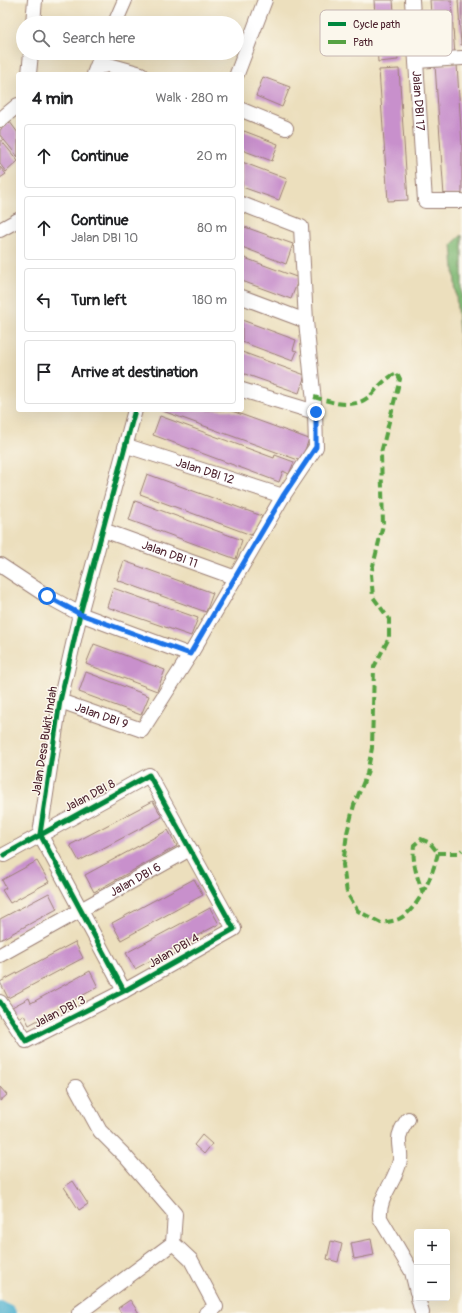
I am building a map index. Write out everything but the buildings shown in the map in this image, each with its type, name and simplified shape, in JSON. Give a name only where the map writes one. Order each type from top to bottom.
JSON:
[{"type":"street","points":[[33,16],[34,0]]},
{"type":"street","points":[[118,16],[125,0]]},
{"type":"street","points":[[244,56],[265,0]]},
{"type":"street","name":"Jalan DBI 17","points":[[412,0],[413,10]]},
{"type":"street","name":"Jalan DBI 17","points":[[416,56],[425,201],[462,201]]},
{"type":"street","points":[[416,61],[462,58]]},
{"type":"street","points":[[29,72],[30,60]]},
{"type":"street","points":[[95,70],[99,60]]},
{"type":"street","points":[[238,72],[242,60]]},
{"type":"street","points":[[95,70],[109,65],[135,72]]},
{"type":"street","points":[[0,120],[16,107]]},
{"type":"street","points":[[244,111],[286,128]]},
{"type":"street","points":[[0,565],[47,596],[80,614],[190,654],[283,496],[316,447],[316,412],[306,321],[301,227],[244,205]]},
{"type":"street","points":[[0,230],[16,221]]},
{"type":"street","points":[[244,298],[306,321]]},
{"type":"street","points":[[244,391],[316,412]]},
{"type":"street","name":"Jalan Desa Bukit Indah","points":[[40,834],[60,701],[80,614],[136,412]]},
{"type":"street","name":"Jalan DBI 12","points":[[127,446],[283,496]]},
{"type":"street","name":"Jalan DBI 11","points":[[103,530],[236,578]]},
{"type":"street","name":"Jalan DBI 9","points":[[60,701],[142,730],[190,654]]},
{"type":"street","name":"Jalan DBI 8","points":[[4,855],[149,775],[190,849]]},
{"type":"street","points":[[40,834],[124,991]]},
{"type":"street","name":"Jalan DBI 6","points":[[0,955],[190,849]]},
{"type":"street","name":"Jalan DBI 4","points":[[124,991],[234,929],[190,849]]},
{"type":"street","name":"Jalan DBI 3","points":[[0,1002],[26,1041],[124,991]]},
{"type":"street","points":[[76,1086],[100,1131],[125,1156],[176,1214],[173,1243],[78,1313]]},
{"type":"street","points":[[408,1119],[401,1130],[398,1140],[400,1161],[394,1179],[380,1203],[380,1218],[412,1272],[414,1280]]},
{"type":"street","points":[[173,1243],[191,1260],[216,1307],[206,1313]]},
{"type":"street","points":[[419,1301],[422,1313]]},
{"type":"green space","points":[[462,235],[462,373],[452,244]]},
{"type":"waterway","points":[[0,1310],[7,1313]]},
{"type":"marked path","points":[[314,397],[337,403],[352,404],[366,399],[393,375],[397,373],[400,379],[381,453],[383,525],[371,574],[373,597],[389,619],[389,638],[374,667],[372,748],[367,774],[354,805],[347,833],[343,865],[347,893],[358,911],[381,923],[397,920],[406,914],[419,899],[424,890],[429,880],[436,861],[438,853],[430,843],[421,839],[414,845],[414,864],[417,876],[419,881],[421,887],[423,893]]},
{"type":"marked path","points":[[438,853],[459,853],[462,850]]},
{"type":"cycle path","points":[[124,991],[40,834],[60,701],[80,614],[134,412]]},
{"type":"cycle path","points":[[0,1002],[26,1041],[124,991],[234,929],[149,775],[4,855]]},
{"type":"route","points":[[47,596],[80,614],[190,654],[283,496],[316,447],[316,412]]}]
